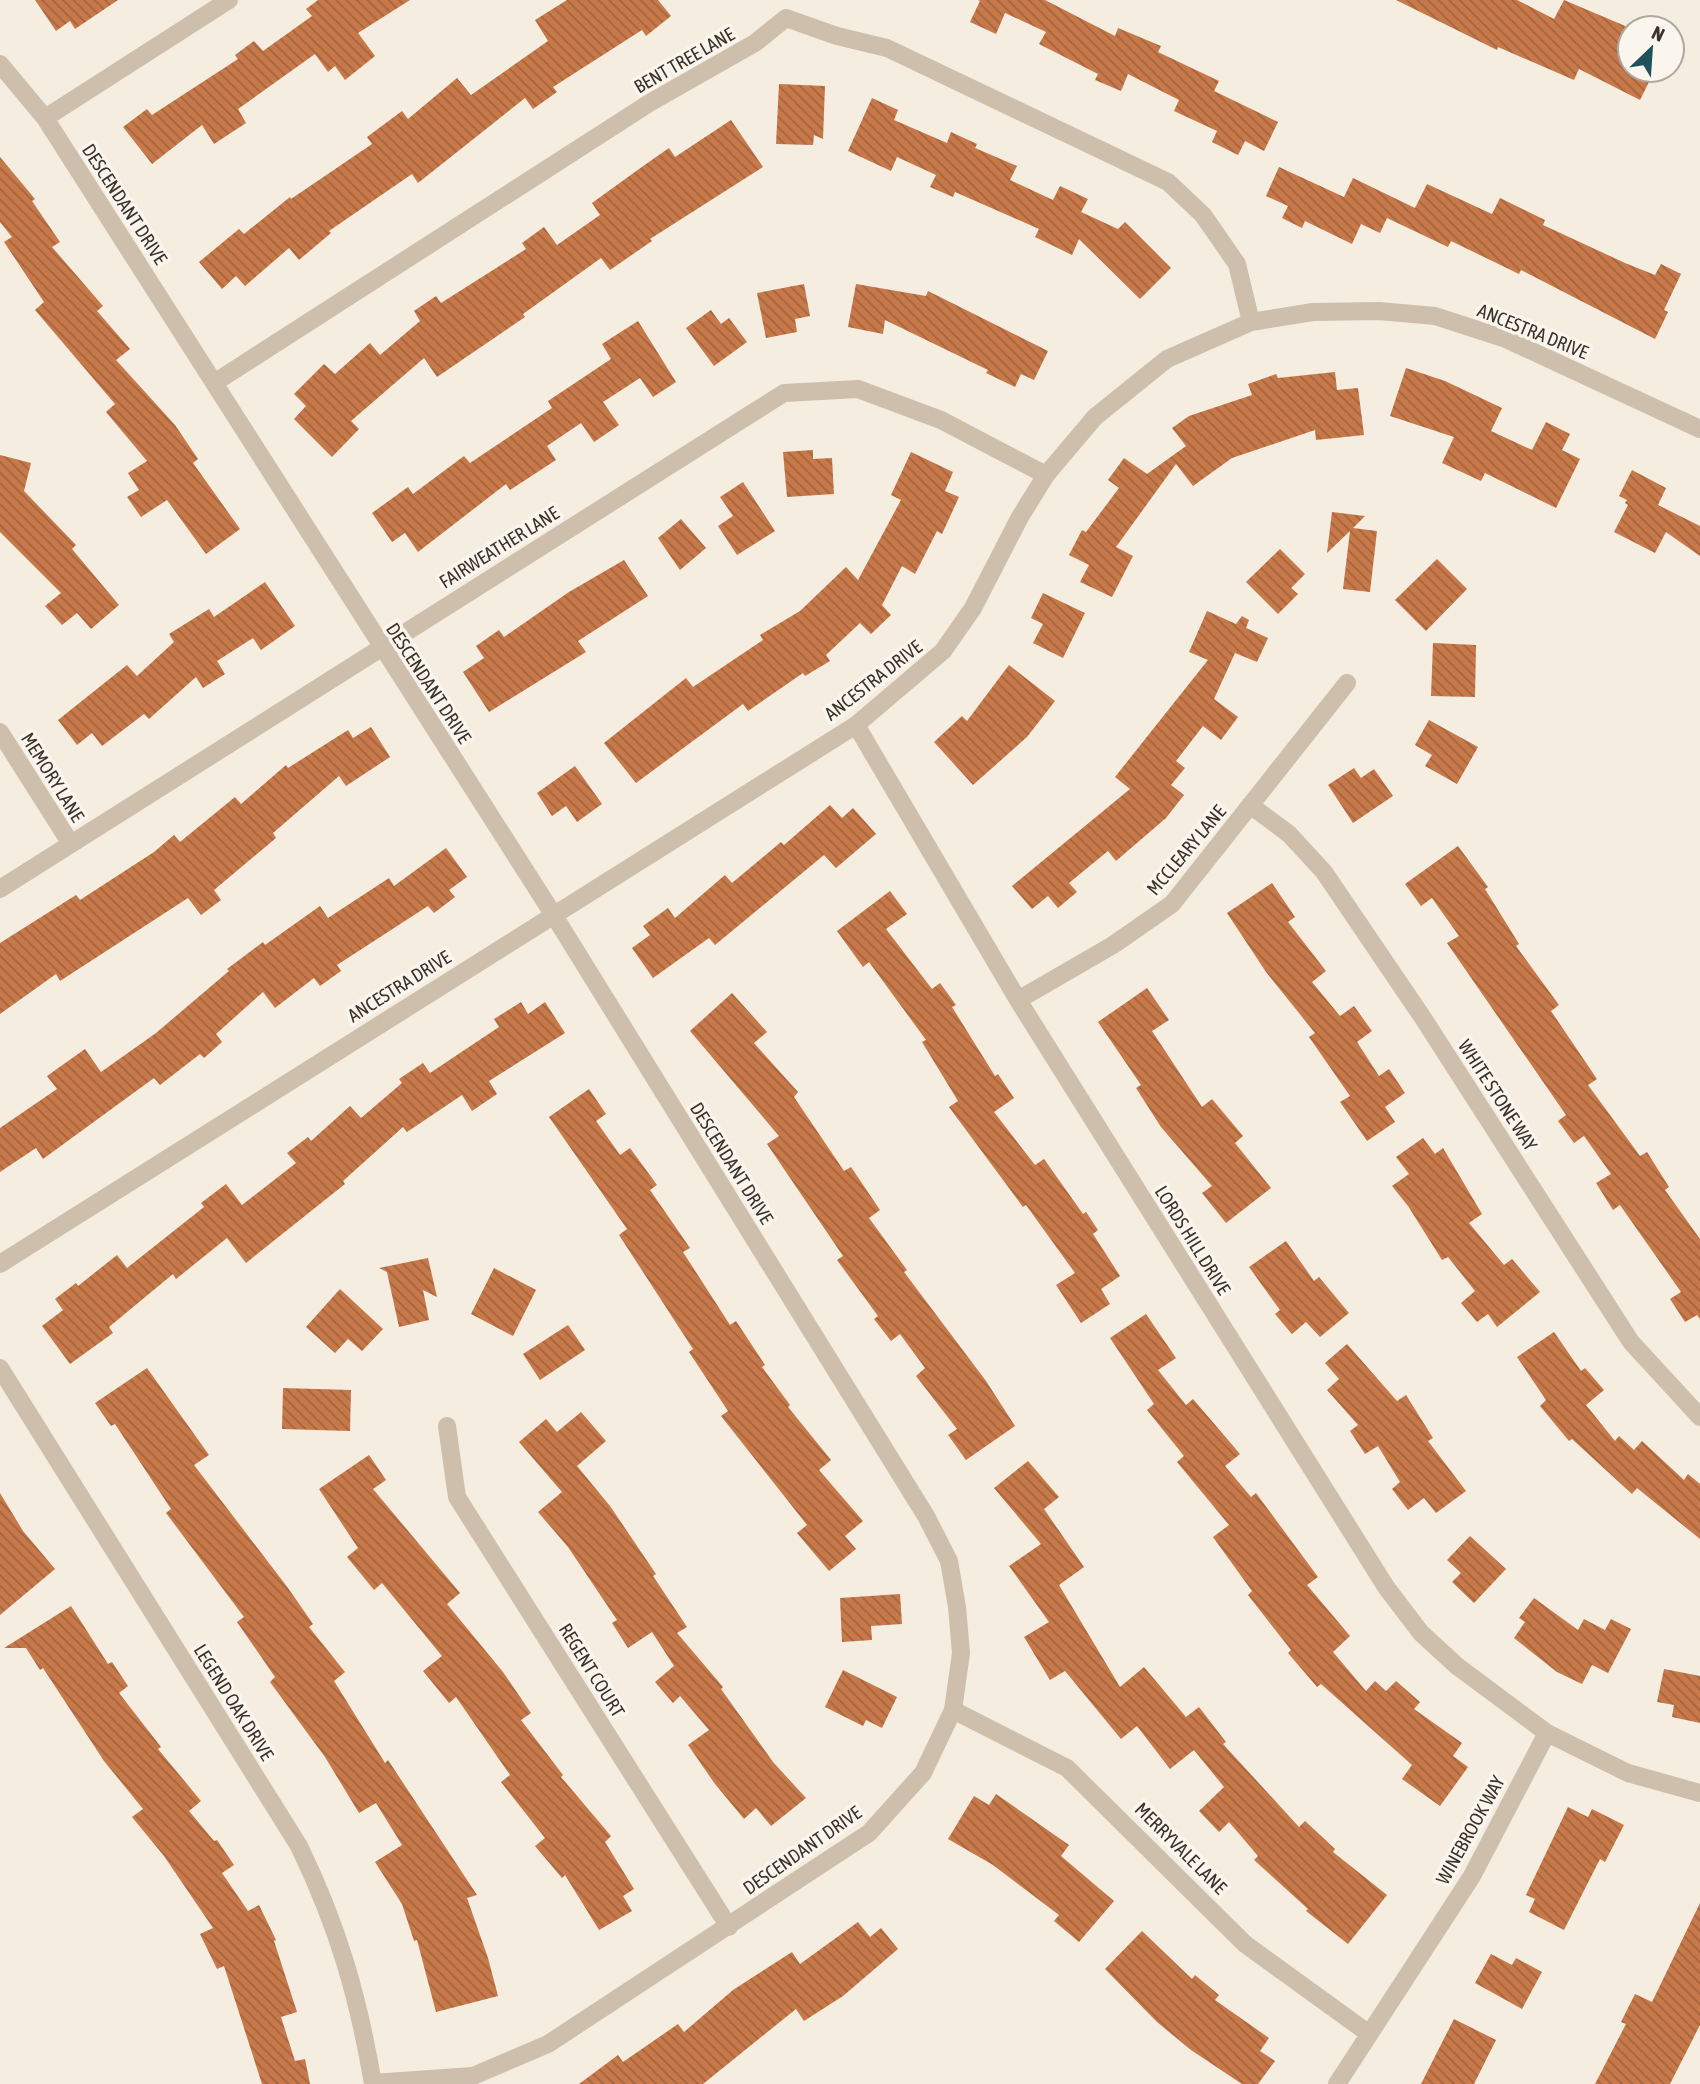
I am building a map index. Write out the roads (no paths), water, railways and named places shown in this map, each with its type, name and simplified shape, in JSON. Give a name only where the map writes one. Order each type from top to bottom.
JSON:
[{"type":"street","points":[[45,118],[229,0]]},
{"type":"street","name":"BENT TREE LANE","points":[[215,383],[651,102],[755,43],[786,18],[838,36],[887,48],[1168,182],[1203,215],[1237,264],[1251,322]]},
{"type":"street","name":"DESCENDANT DRIVE","points":[[0,64],[45,118],[553,914],[926,1516],[949,1561],[961,1653],[953,1710],[923,1773],[869,1833],[548,2044],[473,2077],[373,2083]]},
{"type":"street","name":"ANCESTRA DRIVE","points":[[0,1264],[856,725],[943,652],[973,608],[1020,517],[1046,475],[1095,417],[1167,359],[1251,322],[1313,312],[1379,311],[1435,316],[1506,339],[1700,429]]},
{"type":"street","name":"FAIRWEATHER LANE","points":[[0,889],[380,646],[784,393],[858,389],[941,420],[1046,475]]},
{"type":"street","name":"MCCLEARY LANE","points":[[1018,1000],[1114,945],[1172,904],[1348,683]]},
{"type":"street","name":"LORDS HILL DRIVE","points":[[856,725],[1018,1000],[1386,1587],[1421,1633],[1457,1666],[1547,1732]]},
{"type":"street","name":"MEMORY LANE","points":[[0,732],[71,844]]},
{"type":"street","name":"WHITE STONE WAY","points":[[1250,805],[1289,834],[1324,872],[1423,1018],[1631,1342],[1700,1417]]},
{"type":"street","name":"LEGEND OAK DRIVE","points":[[0,1368],[299,1846],[325,1899],[349,1965],[373,2083]]},
{"type":"street","name":"REGENT COURT","points":[[447,1426],[457,1497],[729,1927]]},
{"type":"street","name":"MERRYVALE LANE","points":[[953,1710],[1067,1768],[1245,1944],[1368,2033]]},
{"type":"street","points":[[1547,1732],[1628,1773],[1700,1793]]},
{"type":"street","name":"WINEBROOK WAY","points":[[1337,2084],[1472,1875],[1547,1732]]}]
